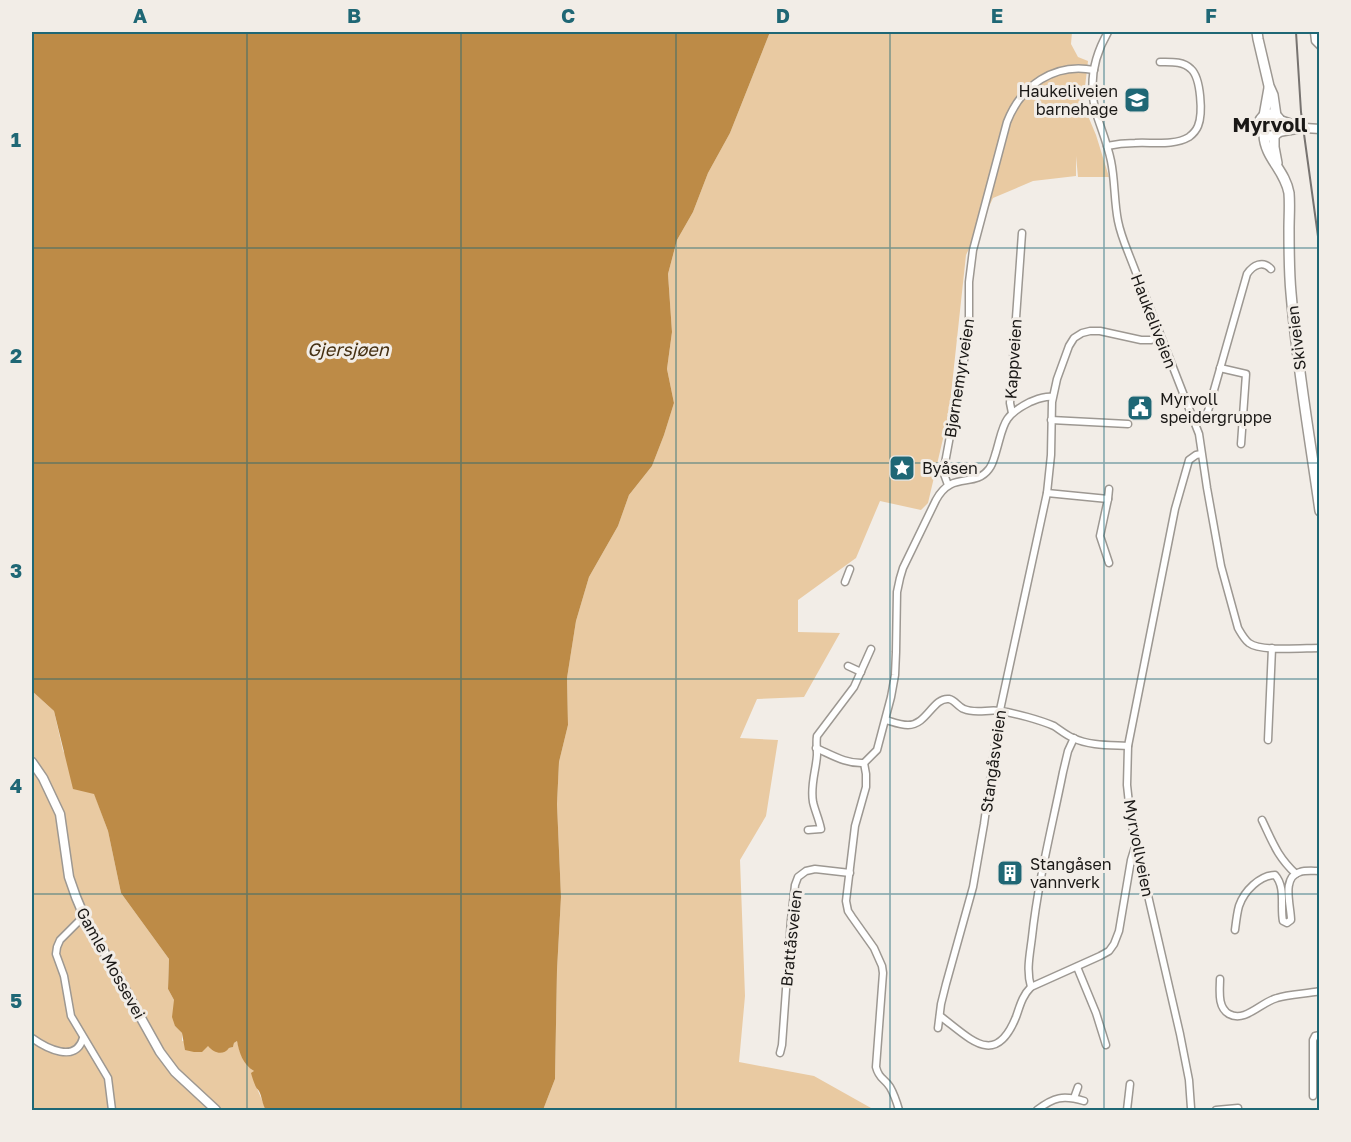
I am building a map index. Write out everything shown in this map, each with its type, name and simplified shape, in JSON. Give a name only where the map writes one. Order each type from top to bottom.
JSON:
[{"type":"main road","points":[[1256,34],[1281,126],[1272,134]]},
{"type":"main road","points":[[1269,86],[1264,116],[1259,122],[1262,132],[1272,134],[1305,128],[1320,129]]},
{"type":"main road","points":[[1264,116],[1270,114],[1305,128]]},
{"type":"main road","name":"Skiveien","points":[[1272,134],[1278,166],[1288,192],[1292,309],[1320,511]]},
{"type":"main road","name":"Gamle Mossevei","points":[[32,762],[43,778],[60,814],[69,877],[84,916],[160,1052],[175,1072],[216,1110]]},
{"type":"street","name":"Haukeliveien","points":[[1108,32],[1099,50],[1092,79],[1093,99],[1111,161],[1116,210],[1121,231],[1160,337],[1199,434],[1221,566],[1238,628],[1243,637],[1256,646],[1320,648]]},
{"type":"street","points":[[1314,32],[1315,41],[1320,46]]},
{"type":"street","points":[[1107,146],[1179,141],[1196,131],[1200,117],[1197,77],[1191,68],[1183,64],[1160,62]]},
{"type":"street","name":"Bjørnemyrveien","points":[[948,485],[944,474],[945,463],[969,333],[971,259],[1007,122],[1016,103],[1040,79],[1069,69],[1094,70]]},
{"type":"street","name":"Kappveien","points":[[948,485],[976,478],[989,470],[1002,429],[1012,412],[1010,403],[1022,233]]},
{"type":"street","points":[[1195,423],[1202,420],[1208,411],[1247,274],[1259,264],[1271,269]]},
{"type":"street","name":"Stangåsveien","points":[[938,1028],[946,984],[973,887],[1000,710],[1047,493],[1052,455],[1052,397],[1059,371],[1069,346],[1074,338],[1082,333],[1100,332],[1138,340],[1160,337]]},
{"type":"street","points":[[1220,368],[1246,374],[1241,444]]},
{"type":"street","points":[[1012,412],[1042,397],[1052,397]]},
{"type":"street","points":[[1051,420],[1128,424]]},
{"type":"street","name":"Myrvollveien","points":[[1191,1108],[1189,1080],[1180,1034],[1131,822],[1127,785],[1128,746],[1175,509],[1189,460],[1201,454]]},
{"type":"street","points":[[816,748],[849,763],[864,763],[877,750],[895,675],[897,592],[900,578],[936,500],[948,485]]},
{"type":"street","points":[[1109,489],[1100,537],[1109,563]]},
{"type":"street","points":[[1047,493],[1107,499]]},
{"type":"street","points":[[844,582],[850,568]]},
{"type":"street","points":[[1268,740],[1272,648]]},
{"type":"street","points":[[808,830],[820,829],[813,803],[812,783],[817,755],[816,740],[820,731],[854,687],[872,649]]},
{"type":"street","points":[[848,666],[861,672]]},
{"type":"street","points":[[886,720],[909,726],[917,724],[939,702],[947,699],[964,710],[1000,710],[1043,722],[1074,738],[1088,742],[1128,746]]},
{"type":"street","points":[[1030,987],[1028,966],[1038,890],[1063,772],[1074,738]]},
{"type":"street","points":[[864,763],[866,787],[855,826],[846,901],[848,911],[874,948],[883,973],[876,1067],[878,1074],[890,1086],[899,1110]]},
{"type":"street","points":[[1262,820],[1272,845],[1283,862],[1296,874]]},
{"type":"street","points":[[940,1016],[968,1038],[986,1046],[996,1045],[1007,1035],[1030,987],[1077,968],[1109,951],[1119,932],[1131,860],[1136,845]]},
{"type":"street","name":"Brattåsveien","points":[[780,1053],[791,920],[798,877],[806,871],[815,869],[850,873]]},
{"type":"street","points":[[1236,930],[1239,907],[1255,884],[1268,876],[1275,875],[1280,881],[1282,921],[1290,922],[1288,886],[1292,879],[1302,871],[1320,871]]},
{"type":"street","points":[[84,916],[60,940],[56,954],[64,976],[71,1016],[82,1038],[108,1078],[112,1110]]},
{"type":"street","points":[[1077,968],[1096,1013],[1106,1045]]},
{"type":"street","points":[[1220,978],[1221,1006],[1226,1012],[1237,1017],[1276,998],[1320,991]]},
{"type":"street","points":[[1313,1096],[1313,1040],[1315,1036],[1320,1035]]},
{"type":"street","points":[[32,1038],[50,1049],[66,1052],[78,1048],[82,1038]]},
{"type":"street","points":[[1127,1110],[1130,1084]]},
{"type":"street","points":[[1074,1098],[1078,1087]]},
{"type":"street","points":[[1121,1092],[1129,1093]]},
{"type":"street","points":[[1037,1110],[1049,1101],[1059,1098],[1084,1101]]},
{"type":"street","points":[[1216,1110],[1238,1108]]},
{"type":"shaded area","points":[[770,32],[1072,32],[1071,44],[1078,57],[1088,61],[1083,104],[1096,135],[1109,177],[1078,177],[1076,156],[1076,176],[1033,181],[993,198],[966,255],[949,413],[928,503],[921,510],[880,501],[856,558],[798,600],[798,632],[840,633],[804,697],[757,699],[740,738],[778,740],[766,816],[740,860],[745,996],[739,1062],[814,1076],[872,1110],[543,1110],[555,1079],[561,897],[557,804],[559,762],[568,725],[567,678],[576,621],[589,577],[618,526],[629,495],[652,466],[664,435],[674,403],[667,369],[672,332],[668,274],[677,240],[693,212],[708,173],[730,133]]},
{"type":"shaded area","points":[[32,691],[54,711],[63,751],[94,793],[108,831],[121,893],[169,959],[168,989],[174,1000],[175,1026],[182,1033],[182,1041],[223,1051],[233,1047],[237,1041],[245,1062],[254,1071],[254,1081],[266,1110],[32,1110]]},
{"type":"water","name":"Gjersjøen","points":[[32,32],[770,32],[730,133],[708,173],[693,212],[677,240],[668,274],[672,332],[667,369],[674,403],[664,435],[652,466],[629,495],[618,526],[589,577],[576,621],[567,678],[568,725],[559,762],[557,804],[561,897],[555,1079],[543,1110],[266,1110],[251,1073],[254,1071],[244,1062],[237,1041],[233,1047],[221,1053],[208,1046],[202,1052],[185,1050],[182,1033],[175,1026],[172,1017],[174,1000],[168,989],[169,959],[121,893],[108,831],[94,794],[73,789],[54,711],[32,691]]},
{"type":"railway","points":[[1296,32],[1301,112],[1320,251]]},
{"type":"place","name":"Haukeliveien barnehage","points":[[1137,100]]},
{"type":"place","name":"Myrvoll speidergruppe","points":[[1140,408]]},
{"type":"place","name":"Byåsen","points":[[902,468]]},
{"type":"place","name":"Stangåsen vannverk","points":[[1010,873]]},
{"type":"district","name":"Myrvoll","points":[[1270,125]]}]
